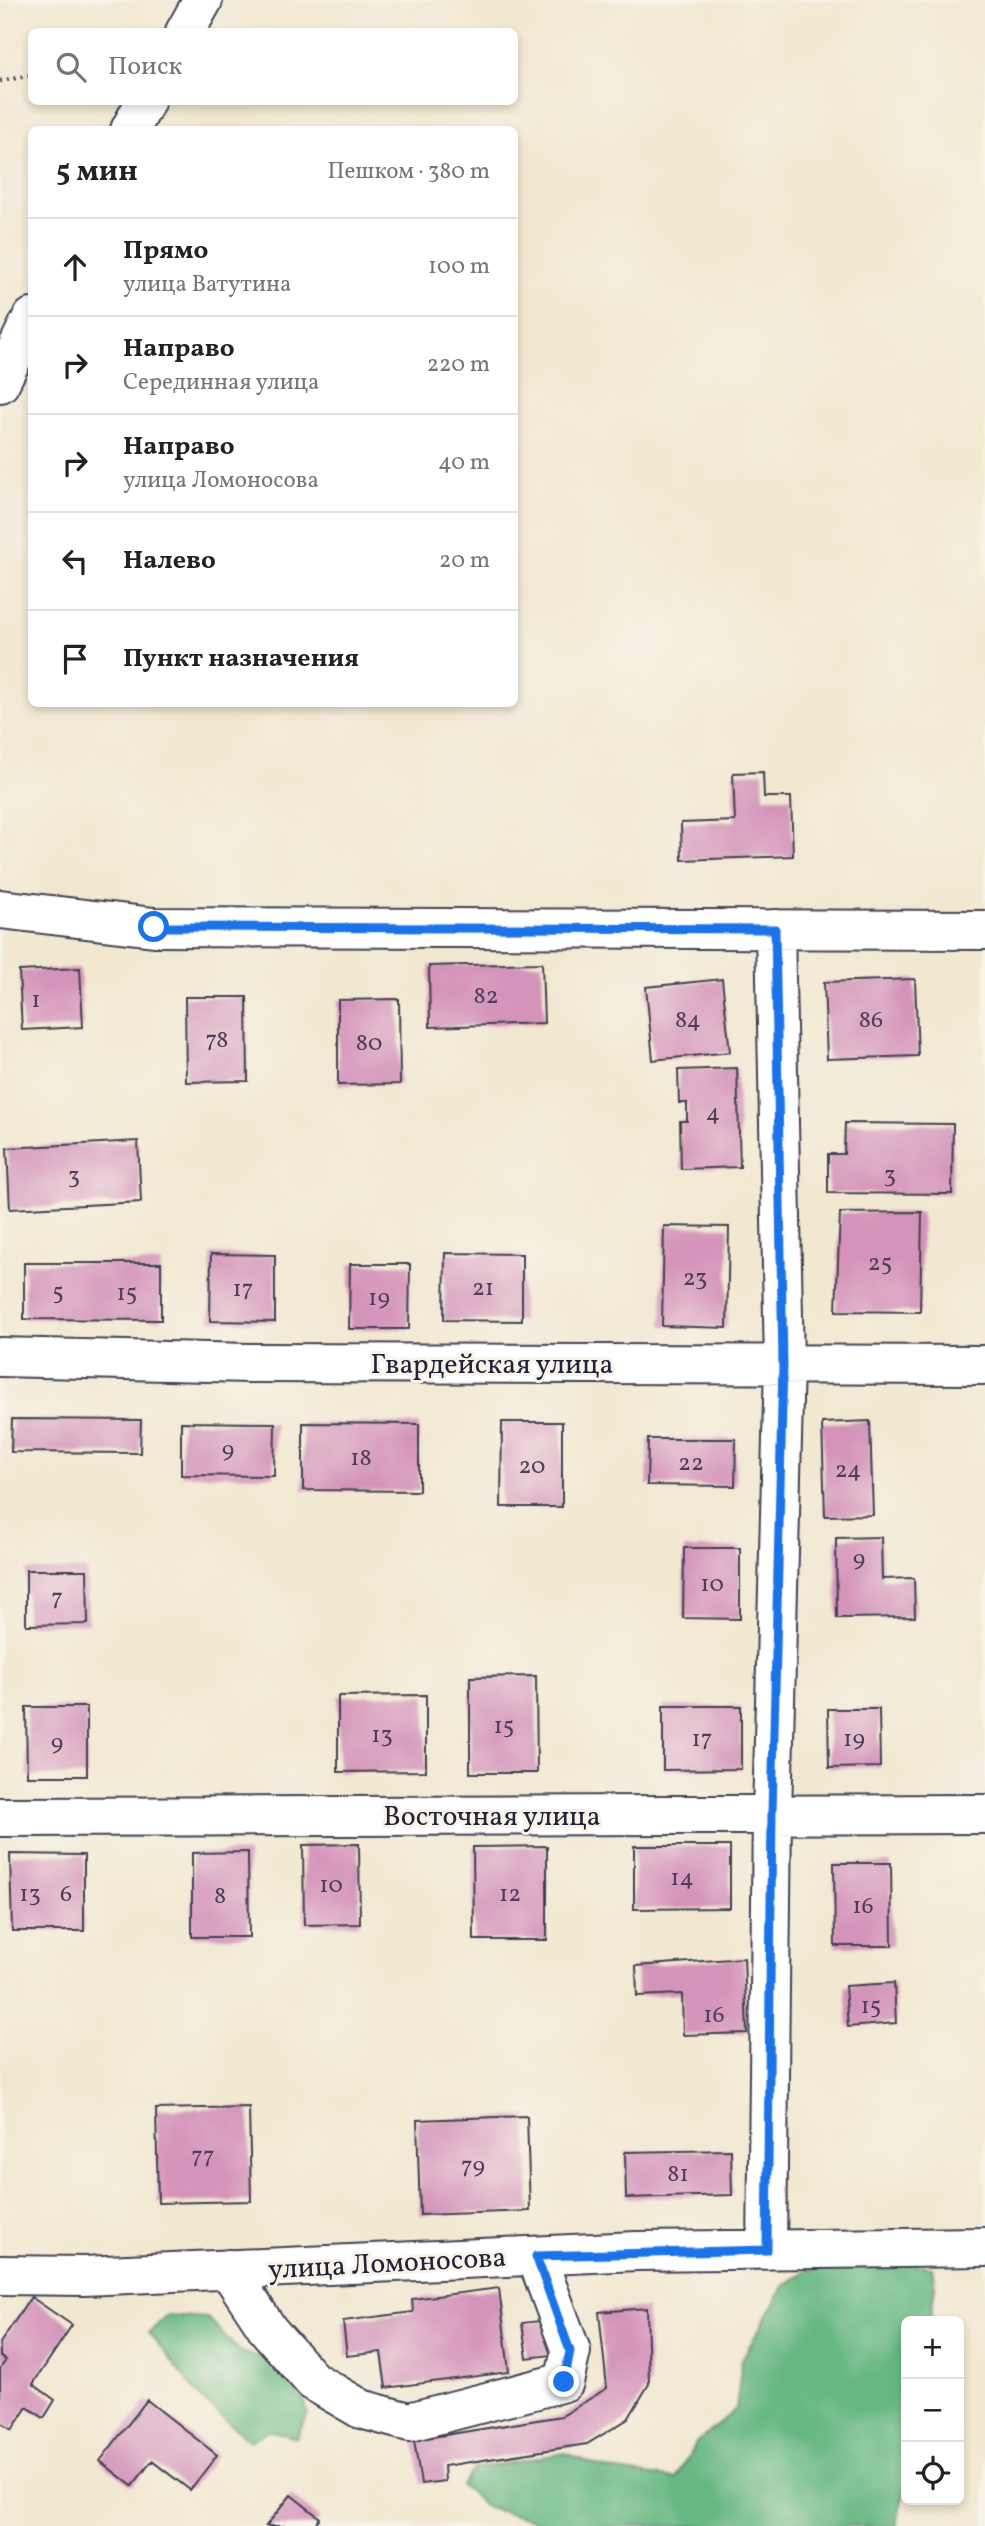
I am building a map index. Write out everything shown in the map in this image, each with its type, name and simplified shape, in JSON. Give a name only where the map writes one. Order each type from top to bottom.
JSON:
[{"type":"street","points":[[187,28],[203,0]]},
{"type":"street","points":[[132,126],[143,105]]},
{"type":"street","points":[[0,383],[28,326]]},
{"type":"street","points":[[0,909],[154,927],[985,930]]},
{"type":"street","points":[[767,2250],[772,1814],[783,1364],[775,929]]},
{"type":"street","name":"Гвардейская улица","points":[[0,1357],[264,1363],[985,1365]]},
{"type":"street","name":"Восточная улица","points":[[0,1817],[985,1814]]},
{"type":"street","name":"улица Ломоносова","points":[[0,2275],[84,2276],[536,2256],[985,2247]]},
{"type":"street","points":[[228,2269],[269,2331],[313,2381],[361,2409],[409,2423],[564,2382],[570,2351],[536,2256]]},
{"type":"path","points":[[0,80],[28,76]]},
{"type":"green space","points":[[863,2257],[932,2267],[935,2286],[931,2316],[901,2316],[901,2505],[896,2526],[557,2526],[488,2508],[461,2485],[474,2469],[565,2453],[609,2470],[676,2479],[695,2444],[736,2409],[742,2359],[784,2286],[805,2271]]},
{"type":"green space","points":[[167,2315],[207,2318],[240,2352],[276,2360],[300,2384],[308,2414],[296,2438],[269,2430],[250,2441],[203,2400],[149,2333]]},
{"type":"building","points":[[763,772],[764,797],[791,797],[793,856],[682,860],[681,823],[735,821],[733,773]]},
{"type":"building","points":[[542,963],[544,1023],[430,1027],[429,966]]},
{"type":"building","points":[[80,968],[83,1027],[22,1030],[19,971]]},
{"type":"building","points":[[722,979],[730,1052],[653,1060],[646,987]]},
{"type":"building","points":[[915,979],[918,1056],[827,1059],[824,982]]},
{"type":"building","points":[[185,997],[247,997],[248,1081],[186,1082]]},
{"type":"building","points":[[399,999],[400,1084],[338,1085],[338,1000]]},
{"type":"building","points":[[737,1068],[740,1167],[681,1169],[680,1121],[687,1121],[687,1103],[679,1103],[678,1070]]},
{"type":"building","points":[[845,1123],[953,1124],[952,1194],[828,1193],[828,1154],[844,1154]]},
{"type":"building","points":[[138,1141],[141,1202],[10,1209],[7,1148]]},
{"type":"building","points":[[922,1212],[920,1312],[836,1311],[840,1213]]},
{"type":"building","points":[[664,1226],[729,1227],[727,1328],[662,1326]]},
{"type":"building","points":[[445,1253],[522,1254],[522,1321],[444,1320]]},
{"type":"building","points":[[211,1254],[275,1255],[275,1322],[210,1321]]},
{"type":"building","points":[[24,1263],[161,1263],[161,1320],[24,1319]]},
{"type":"building","points":[[350,1264],[410,1264],[409,1329],[349,1329]]},
{"type":"building","points":[[12,1419],[141,1420],[140,1453],[11,1452]]},
{"type":"building","points":[[870,1421],[873,1515],[825,1516],[822,1423]]},
{"type":"building","points":[[181,1422],[275,1423],[274,1476],[181,1475]]},
{"type":"building","points":[[502,1422],[562,1422],[562,1507],[501,1507]]},
{"type":"building","points":[[303,1423],[419,1424],[419,1491],[303,1490]]},
{"type":"building","points":[[648,1439],[736,1439],[735,1486],[647,1485]]},
{"type":"building","points":[[881,1537],[882,1579],[914,1578],[915,1617],[837,1618],[836,1538]]},
{"type":"building","points":[[684,1548],[740,1548],[740,1619],[683,1618]]},
{"type":"building","points":[[26,1570],[87,1570],[88,1624],[26,1625]]},
{"type":"building","points":[[536,1676],[537,1773],[470,1773],[470,1677]]},
{"type":"building","points":[[426,1695],[426,1771],[338,1772],[338,1696]]},
{"type":"building","points":[[663,1706],[741,1706],[741,1769],[663,1770]]},
{"type":"building","points":[[26,1707],[87,1707],[87,1776],[27,1776]]},
{"type":"building","points":[[828,1709],[879,1709],[880,1767],[829,1768]]},
{"type":"building","points":[[359,1844],[360,1924],[304,1925],[303,1845]]},
{"type":"building","points":[[547,1846],[547,1940],[474,1940],[473,1847]]},
{"type":"building","points":[[634,1846],[730,1846],[730,1908],[634,1909]]},
{"type":"building","points":[[248,1852],[249,1937],[192,1937],[192,1853]]},
{"type":"building","points":[[10,1854],[84,1855],[84,1931],[12,1931]]},
{"type":"building","points":[[834,1863],[891,1863],[892,1946],[835,1946]]},
{"type":"building","points":[[744,1958],[747,2033],[683,2035],[682,1994],[637,1996],[636,1966]]},
{"type":"building","points":[[894,1983],[896,2023],[848,2027],[845,1986]]},
{"type":"building","points":[[249,2107],[251,2201],[158,2203],[156,2109]]},
{"type":"building","points":[[527,2116],[530,2211],[420,2215],[417,2120]]},
{"type":"building","points":[[731,2150],[732,2195],[626,2198],[625,2152]]},
{"type":"building","points":[[499,2288],[509,2372],[386,2388],[381,2352],[347,2356],[343,2321],[413,2312],[412,2299]]},
{"type":"building","points":[[31,2297],[72,2325],[33,2384],[55,2400],[44,2418],[27,2407],[12,2430],[0,2422],[0,2369],[6,2360],[0,2357],[0,2343]]},
{"type":"building","points":[[647,2308],[649,2384],[628,2419],[587,2444],[444,2466],[445,2481],[421,2484],[414,2440],[562,2416],[607,2388],[599,2312]]},
{"type":"building","points":[[547,2320],[552,2355],[527,2358],[522,2323]]},
{"type":"building","points":[[147,2400],[217,2455],[190,2490],[152,2461],[132,2486],[100,2461]]},
{"type":"building","points":[[291,2495],[320,2518],[313,2526],[266,2526]]},
{"type":"route","points":[[154,927],[775,929],[783,1364],[772,1814],[767,2250],[637,2251],[536,2256],[570,2351],[564,2382]]}]
